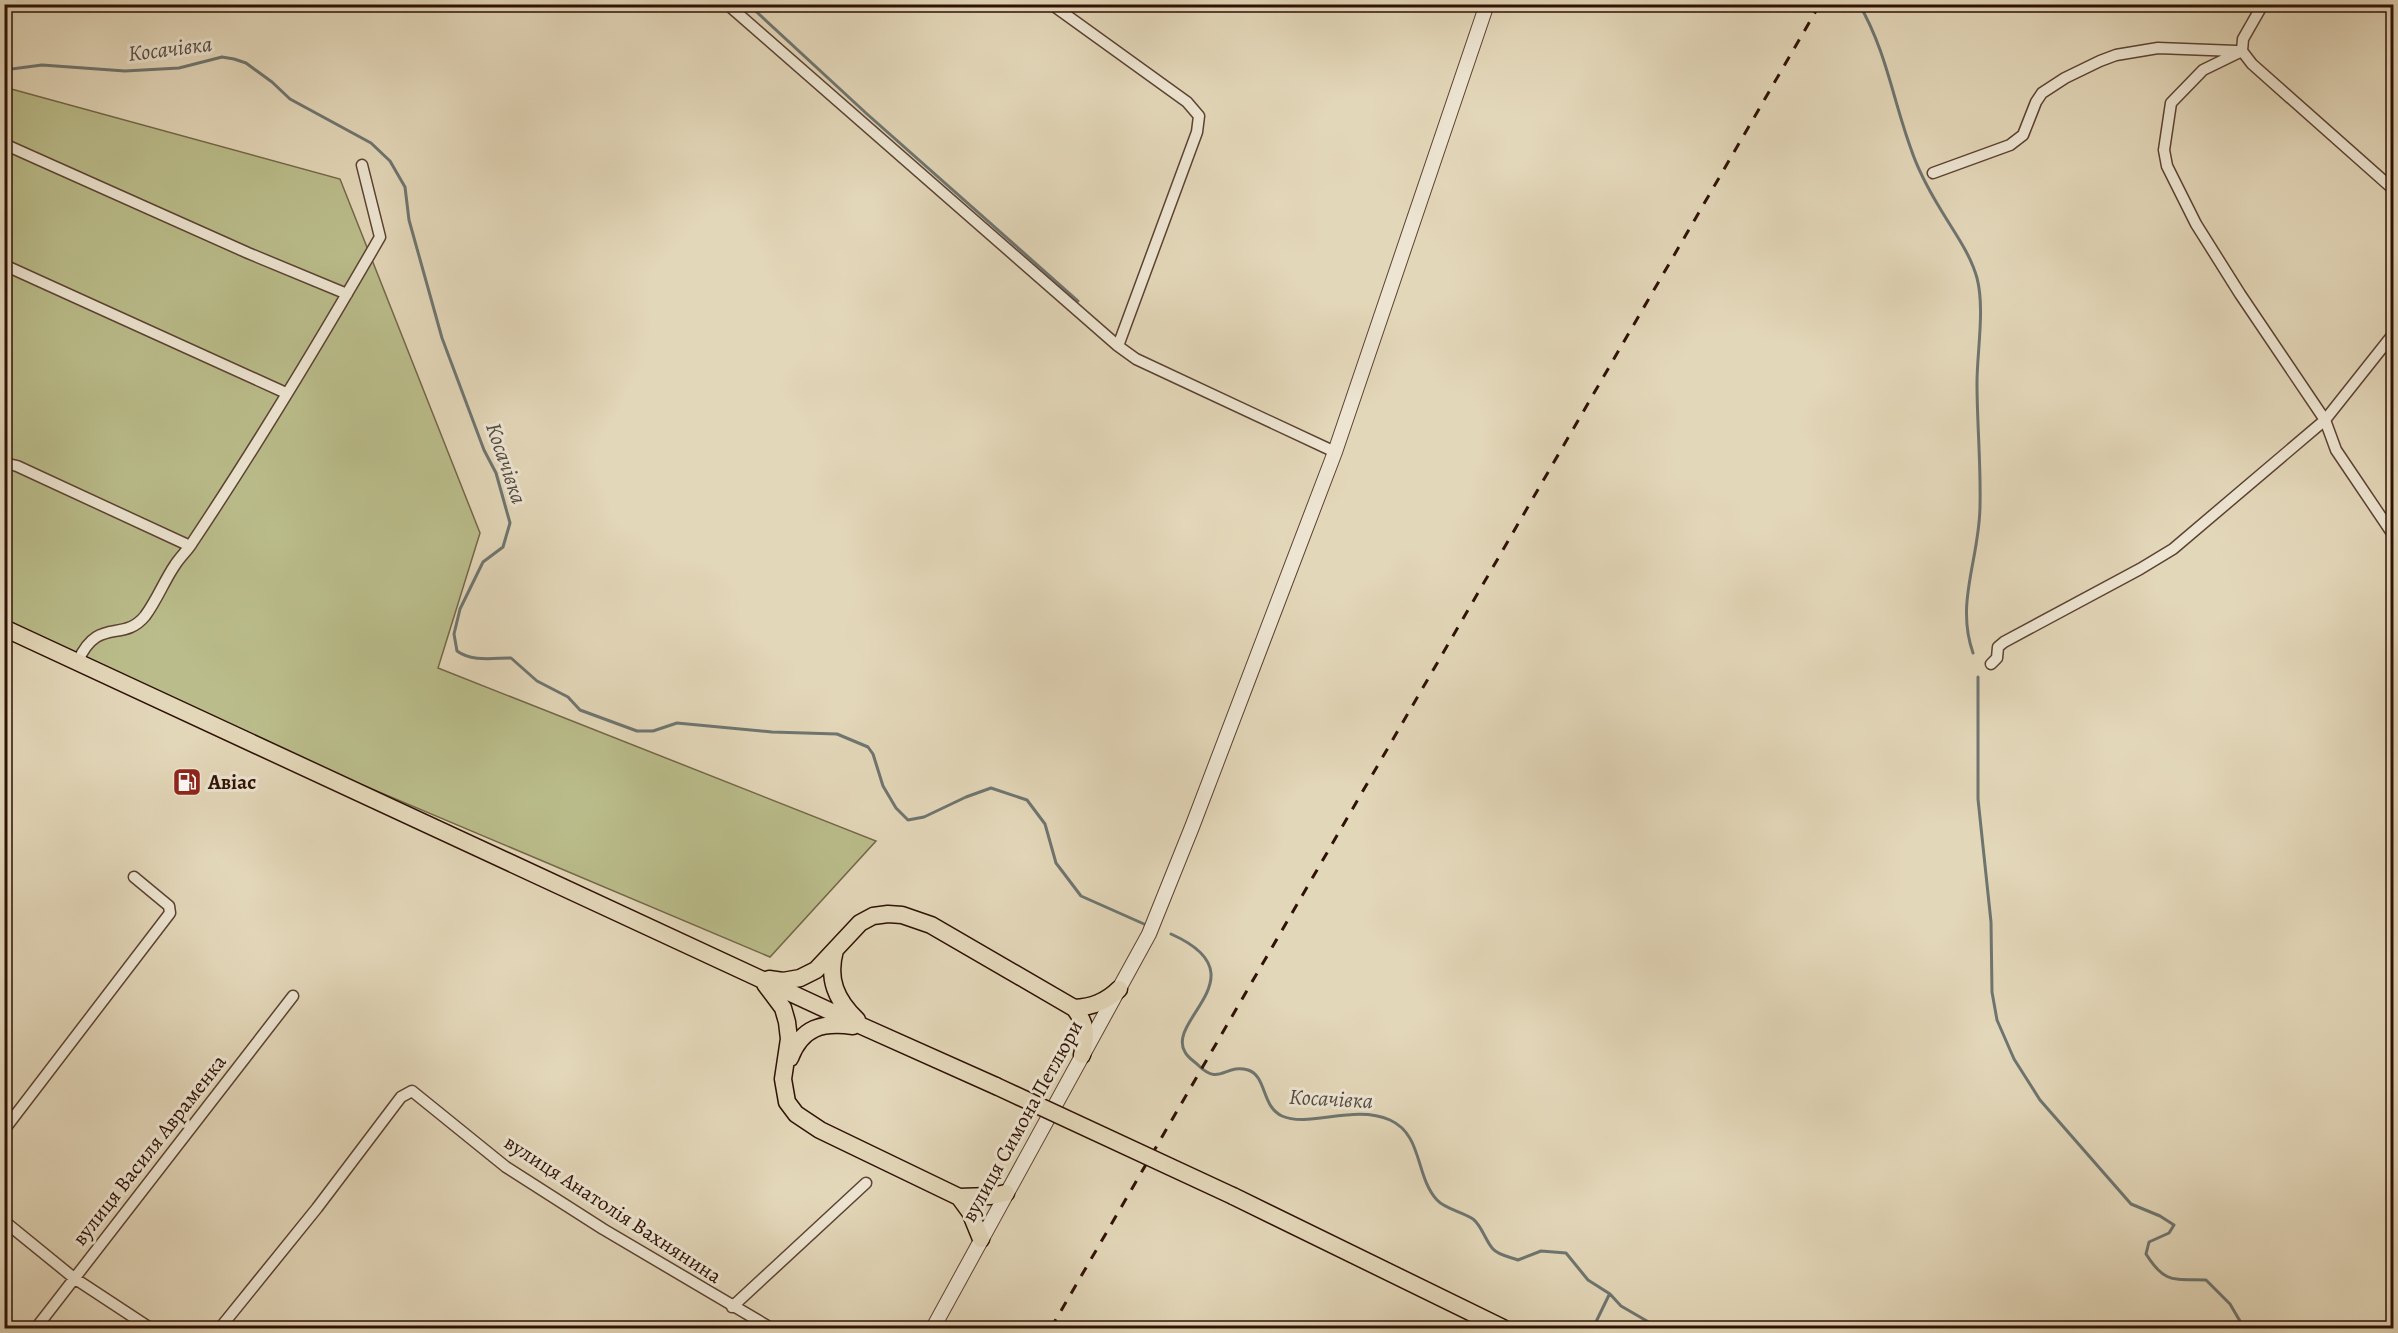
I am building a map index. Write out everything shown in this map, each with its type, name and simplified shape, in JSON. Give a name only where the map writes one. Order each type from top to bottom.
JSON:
[{"type":"main road","points":[[4,628],[1233,1196],[1503,1329]]},
{"type":"main road","points":[[758,978],[783,981],[800,978],[816,970],[861,922],[873,916],[888,914],[908,916],[931,925],[1074,1008],[1086,1028],[1082,1055]]},
{"type":"main road","points":[[835,949],[831,963],[831,980],[843,1007],[864,1027]]},
{"type":"main road","points":[[758,978],[778,1000],[787,1022],[789,1039],[783,1079],[787,1102],[796,1114],[830,1135],[959,1197],[992,1196],[1006,1193]]},
{"type":"main road","points":[[1074,1008],[1088,1008],[1102,1002],[1119,989]]},
{"type":"main road","points":[[783,1079],[791,1055],[800,1039],[811,1030],[823,1025],[837,1024],[864,1027]]},
{"type":"main road","points":[[959,1197],[970,1212],[981,1239]]},
{"type":"street","points":[[727,4],[1118,346],[1136,359],[1335,452]]},
{"type":"street","points":[[1051,4],[1187,102],[1199,116],[1197,132],[1118,346]]},
{"type":"street","name":"вулиця Симона Петлюри","points":[[933,1329],[1149,934],[1335,452],[1487,4]]},
{"type":"street","points":[[2263,4],[2243,39],[2242,51],[2252,64],[2394,190]]},
{"type":"street","points":[[1933,173],[2010,146],[2023,135],[2042,93],[2065,78],[2100,61],[2116,55],[2158,48],[2218,52],[2242,51]]},
{"type":"street","points":[[2242,51],[2204,70],[2171,103],[2164,150],[2167,166],[2184,203],[2215,254],[2325,420],[2336,450],[2394,536]]},
{"type":"street","points":[[4,144],[248,253],[347,294]]},
{"type":"street","points":[[78,661],[85,646],[92,639],[104,632],[136,625],[145,616],[175,565],[190,546],[286,393],[380,237],[362,165]]},
{"type":"street","points":[[4,265],[286,393]]},
{"type":"street","points":[[1991,664],[1997,658],[1998,647],[2004,642],[2173,549],[2325,420],[2394,333]]},
{"type":"street","points":[[4,463],[16,466],[190,546]]},
{"type":"street","points":[[4,1130],[170,913],[169,906],[134,877]]},
{"type":"street","name":"вулиця Василя Авраменка","points":[[36,1329],[293,996]]},
{"type":"street","name":"вулиця Анатолія Вахнянина","points":[[220,1329],[317,1208],[400,1097],[412,1091],[506,1167],[603,1229],[771,1329]]},
{"type":"street","points":[[732,1307],[866,1183]]},
{"type":"street","points":[[4,1221],[74,1278],[150,1329]]},
{"type":"green space","points":[[4,87],[340,179],[480,533],[438,668],[876,841],[770,957],[5,634]]},
{"type":"waterway","points":[[748,4],[867,114],[1078,301]]},
{"type":"waterway","points":[[1859,4],[1883,57],[1917,165],[1961,243],[1977,278],[1981,316],[1977,383],[1980,505],[1966,616],[1973,653]]},
{"type":"waterway","name":"Косачівка","points":[[4,70],[42,65],[125,71],[179,68],[222,57],[234,59],[246,63],[290,99],[371,143],[390,161],[405,187],[409,220],[442,338],[484,450],[496,473],[510,523],[503,547],[483,562],[460,609],[454,634],[457,651],[476,658],[511,658],[537,681],[568,697],[580,710],[637,731],[653,731],[677,723],[772,732],[837,734],[868,747],[873,754],[883,786],[896,808],[908,820],[924,817],[991,788],[1027,800],[1045,824],[1056,863],[1081,896],[1144,924]]},
{"type":"waterway","points":[[1978,677],[1978,799],[1991,922],[1992,992],[1997,1020],[2014,1059],[2040,1100],[2131,1204],[2160,1216],[2174,1225],[2169,1233],[2149,1242],[2146,1254],[2153,1264],[2159,1271],[2171,1278],[2206,1280],[2230,1304],[2244,1328]]},
{"type":"waterway","name":"Косачівка","points":[[1171,934],[1197,950],[1209,965],[1211,981],[1182,1039],[1185,1052],[1191,1059],[1212,1074],[1234,1069],[1254,1073],[1270,1105],[1282,1116],[1305,1119],[1362,1114],[1390,1120],[1408,1135],[1425,1179],[1437,1200],[1473,1219],[1495,1251],[1518,1260],[1541,1251],[1566,1253],[1588,1280],[1610,1294],[1621,1306],[1659,1328]]},
{"type":"waterway","points":[[1593,1328],[1609,1295]]},
{"type":"railway","points":[[1051,1328],[1820,4]]},
{"type":"place","name":"Авіас","points":[[187,782]]}]
